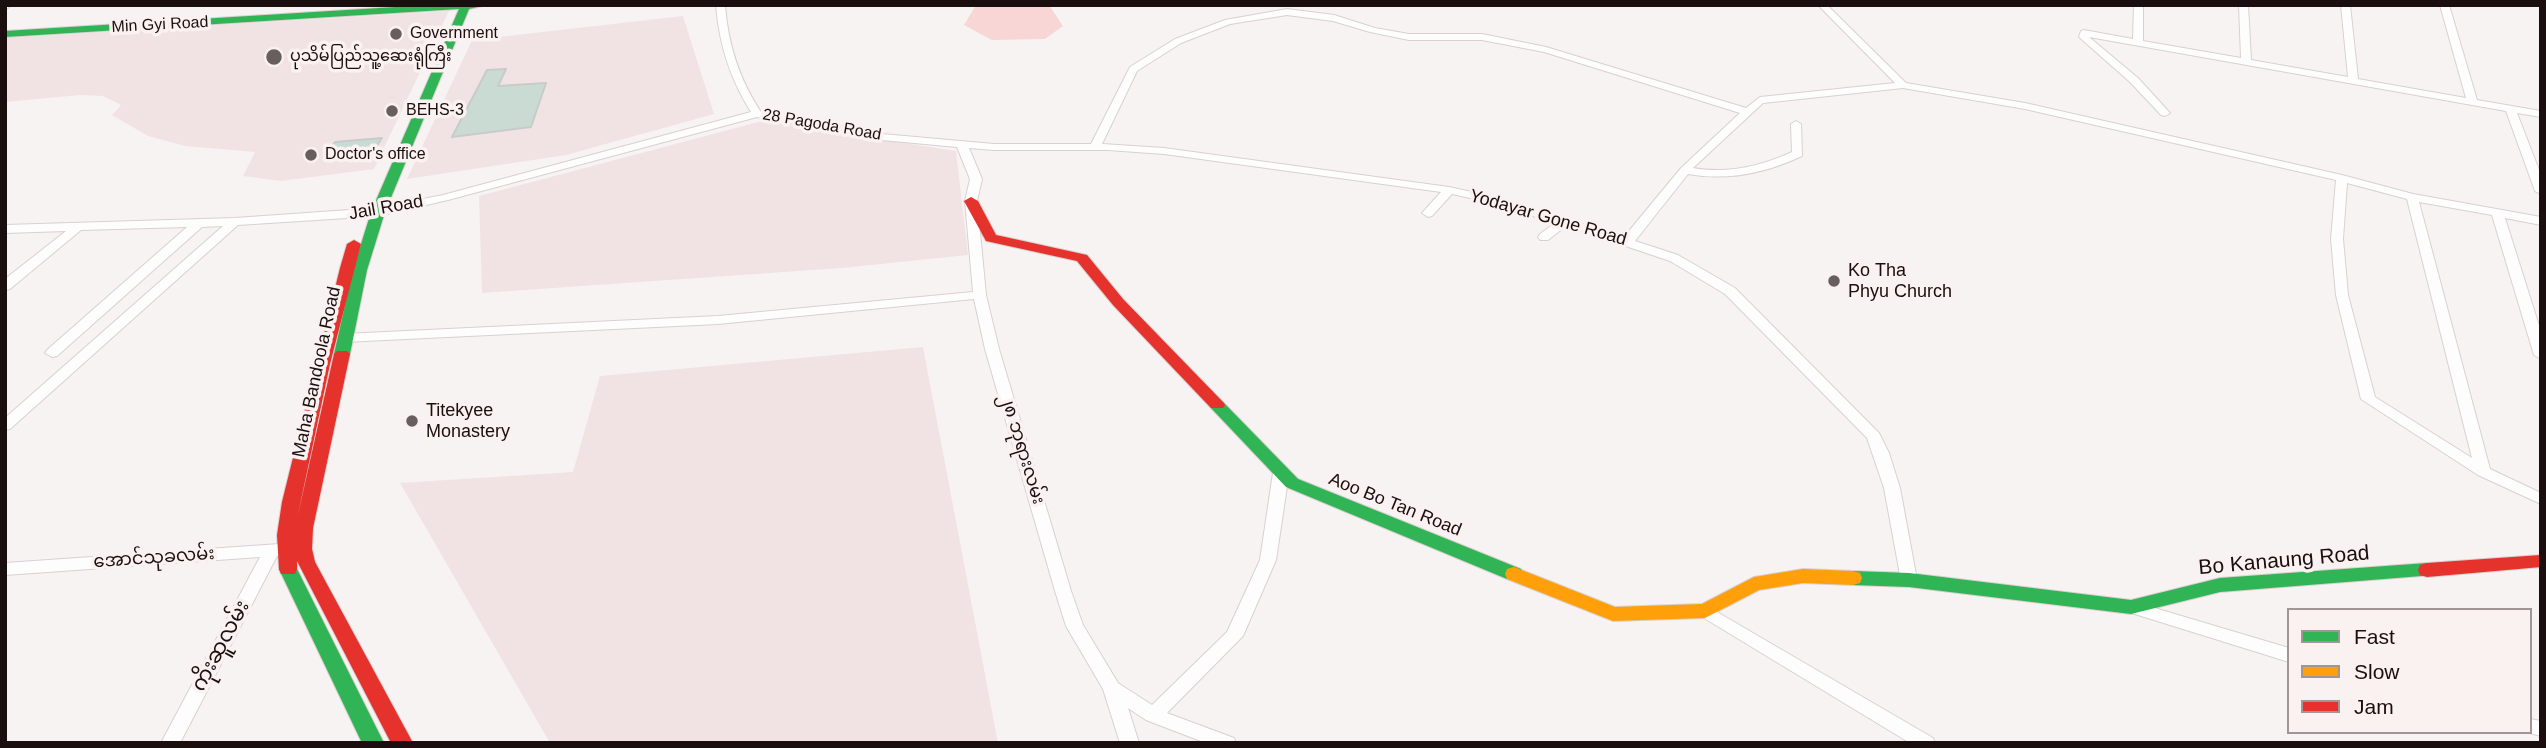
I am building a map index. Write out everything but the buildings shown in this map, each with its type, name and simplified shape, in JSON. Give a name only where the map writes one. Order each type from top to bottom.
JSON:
[{"type":"main road","name":"Min Gyi Road","points":[[5,34],[463,6]]},
{"type":"main road","name":"Maha Bandoola Road","points":[[373,743],[278,549],[328,339],[371,213],[463,6]]},
{"type":"main road","name":"Aoo Bo Tan Road","points":[[971,201],[991,238],[1082,258],[1118,302],[1292,483],[1613,614],[1705,611],[1754,584],[1803,576],[1909,580]]},
{"type":"main road","name":"Maha Bandoola Road","points":[[371,213],[307,510],[303,549],[306,562],[402,743]]},
{"type":"main road","name":"Bo Kanaung Road","points":[[1909,580],[2131,607],[2220,585],[2541,562]]},
{"type":"street","name":"28 Pagoda Road","points":[[720,5],[721,26],[732,67],[741,92],[757,114],[882,137],[962,145]]},
{"type":"street","points":[[1822,5],[1903,85]]},
{"type":"street","points":[[2138,42],[2139,5]]},
{"type":"street","points":[[2243,5],[2246,61]]},
{"type":"street","points":[[2346,5],[2353,81]]},
{"type":"street","points":[[2444,5],[2472,101]]},
{"type":"street","points":[[1095,146],[1133,69],[1178,41],[1216,27],[1287,12],[1334,18],[1409,37],[1482,37],[1546,50],[1745,111]]},
{"type":"street","points":[[2165,113],[2134,80],[2084,37],[2084,33],[2541,114]]},
{"type":"street","points":[[1628,242],[1685,170],[1745,111],[1760,100],[1903,85],[2025,106],[2342,177],[2412,197],[2541,221]]},
{"type":"street","points":[[2510,108],[2541,191]]},
{"type":"street","name":"Jail Road","points":[[5,229],[235,222],[371,213],[444,198],[757,114]]},
{"type":"street","points":[[1685,170],[1703,175],[1784,161],[1798,154],[1796,124]]},
{"type":"street","name":"Yodayar Gone Road","points":[[962,145],[1095,146],[1164,151],[1448,190],[1491,199],[1674,258],[1730,291],[1874,436],[1894,496],[1909,580]]},
{"type":"street","name":"၂၈ ဘုရားလမ်း","points":[[962,145],[976,179],[971,201],[980,295],[992,349],[1075,626],[1112,688],[1130,743]]},
{"type":"street","points":[[2342,177],[2337,239],[2342,295],[2368,399],[2483,472],[2541,499]]},
{"type":"street","points":[[1428,214],[1448,190]]},
{"type":"street","points":[[2412,197],[2483,472]]},
{"type":"street","points":[[2497,212],[2541,355]]},
{"type":"street","points":[[5,426],[235,222]]},
{"type":"street","points":[[1544,237],[1564,222]]},
{"type":"street","points":[[52,353],[199,223]]},
{"type":"street","points":[[5,286],[79,226]]},
{"type":"street","points":[[344,338],[718,320],[980,295]]},
{"type":"street","points":[[1153,715],[1234,636],[1268,561],[1281,473]]},
{"type":"street","name":"ကိုးဆူလမ်း","points":[[170,743],[278,549]]},
{"type":"street","name":"အောင်သုခလမ်း","points":[[5,569],[303,549]]},
{"type":"street","points":[[2131,607],[2287,654]]},
{"type":"street","points":[[1705,611],[1926,743]]},
{"type":"street","points":[[1112,688],[1153,715],[1227,743]]},
{"type":"shaded area","points":[[976,5],[1049,5],[1063,26],[1045,39],[992,40],[964,25]]},
{"type":"shaded area","points":[[449,11],[374,169],[281,181],[243,176],[255,152],[185,146],[148,136],[112,115],[121,105],[103,96],[80,95],[5,102],[5,38]]},
{"type":"shaded area","points":[[683,16],[714,114],[566,155],[407,179],[472,40]]},
{"type":"shaded area","points":[[762,121],[956,151],[968,255],[842,268],[482,293],[479,196]]},
{"type":"shaded area","points":[[923,347],[998,743],[550,743],[400,483],[573,472],[600,376]]},
{"type":"traffic: fast","points":[[342,354],[360,270],[378,212],[466,5]]},
{"type":"traffic: fast","points":[[5,34],[482,5]]},
{"type":"traffic: fast","points":[[1217,405],[1292,483],[1514,574]]},
{"type":"traffic: fast","points":[[288,569],[373,743]]},
{"type":"traffic: fast","points":[[1853,578],[1909,580],[2131,607],[2220,585],[2427,570]]},
{"type":"traffic: slow","points":[[1514,574],[1613,614],[1705,611],[1754,584],[1803,576],[1853,578]]},
{"type":"traffic: jam","points":[[971,201],[991,238],[1082,258],[1118,302],[1217,405]]},
{"type":"traffic: jam","points":[[288,569],[286,535],[291,502],[328,340],[354,244]]},
{"type":"traffic: jam","points":[[342,354],[304,528],[303,549],[306,562],[402,743]]},
{"type":"traffic: jam","points":[[2427,570],[2541,561]]},
{"type":"place","name":"Government","points":[[396,34]]},
{"type":"place","name":"ပုသိမ်ပြည်သူ့ဆေးရုံကြီး","points":[[274,57]]},
{"type":"place","name":"BEHS-3","points":[[392,111]]},
{"type":"place","name":"Doctor's office","points":[[311,155]]},
{"type":"place","name":"Ko Tha Phyu Church","points":[[1834,281]]},
{"type":"place","name":"Titekyee Monastery","points":[[412,421]]}]
